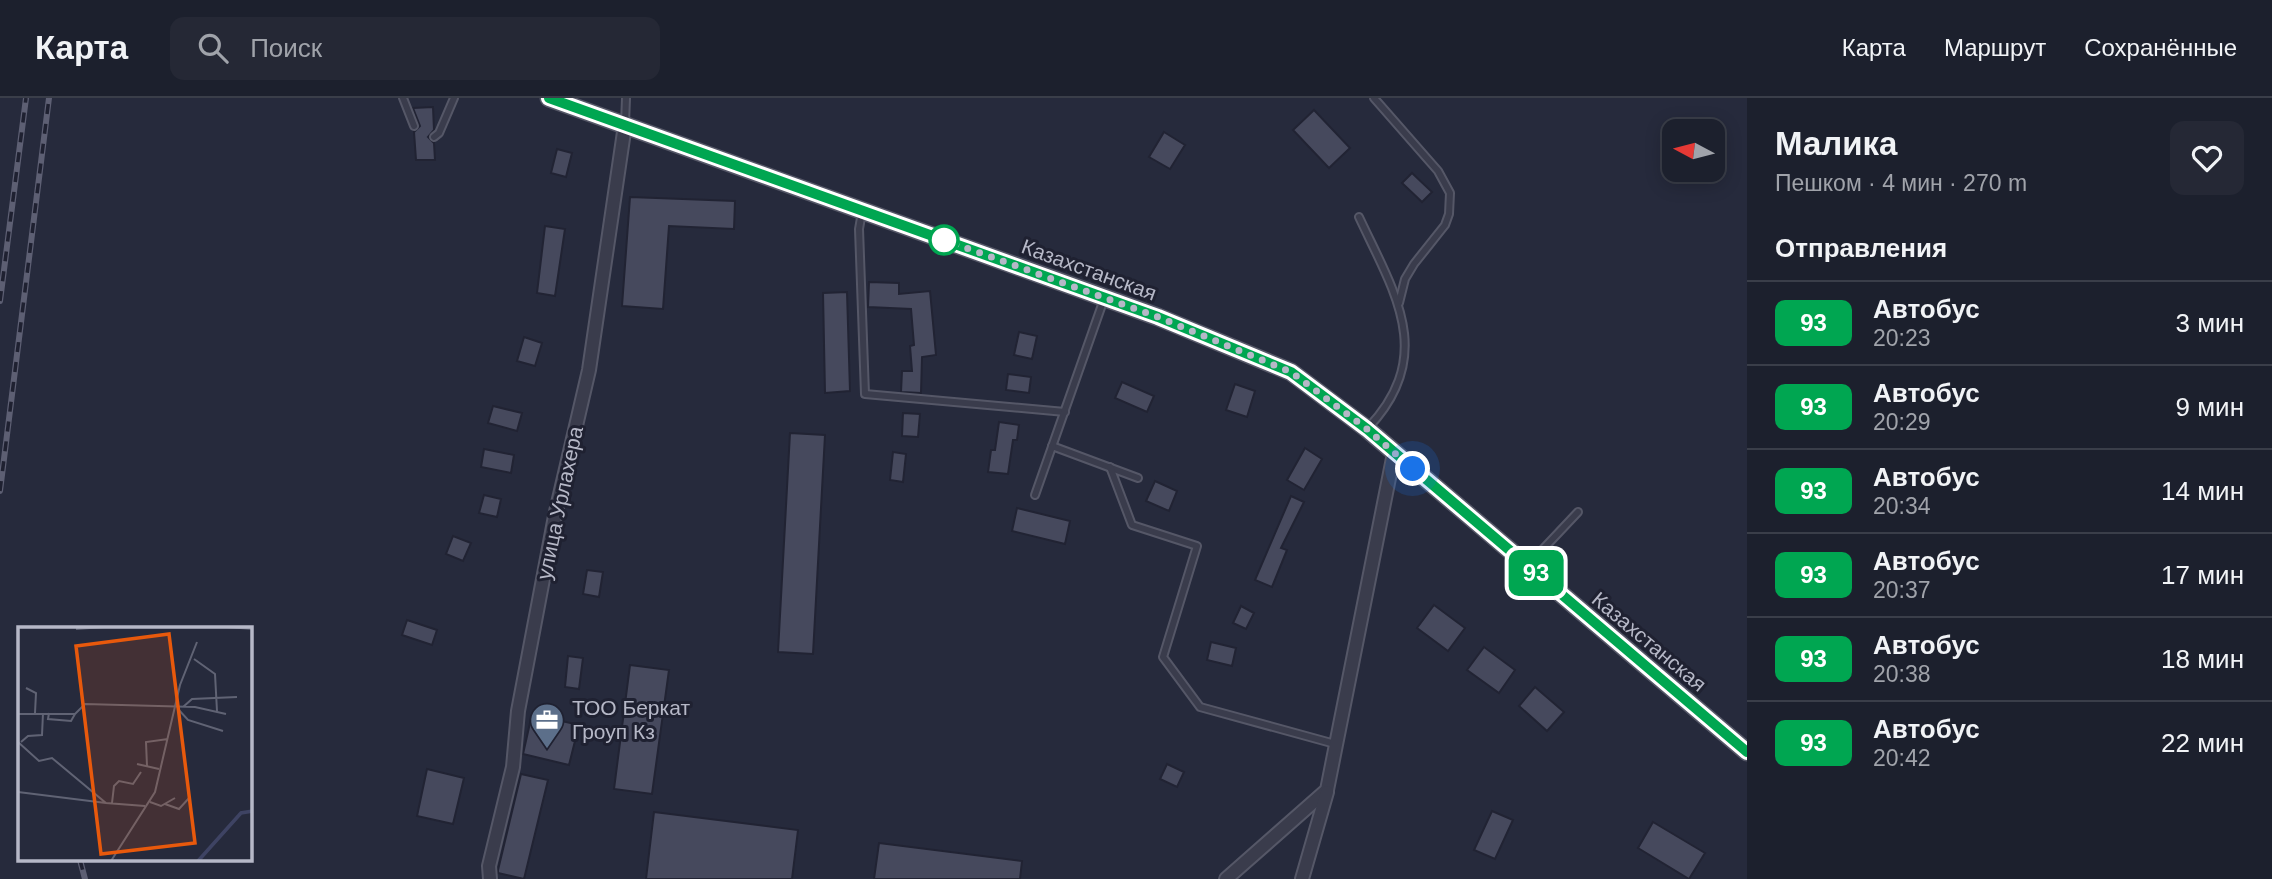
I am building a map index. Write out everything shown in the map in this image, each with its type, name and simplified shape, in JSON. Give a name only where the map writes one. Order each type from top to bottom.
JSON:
[{"type":"main road","name":"Казахстанская","points":[[549,98],[1158,317],[1291,372],[1367,429],[1747,752]]},
{"type":"street","name":"улица Урлахера","points":[[490,879],[489,866],[513,767],[518,711],[555,516],[589,370],[625,125]]},
{"type":"street","points":[[1302,879],[1328,790],[1394,453]]},
{"type":"street","points":[[1226,879],[1328,790]]},
{"type":"lane","points":[[403,98],[414,126]]},
{"type":"lane","points":[[434,137],[439,133],[454,98]]},
{"type":"lane","points":[[625,125],[626,98]]},
{"type":"lane","points":[[1374,98],[1438,171],[1450,193],[1449,214],[1445,225],[1405,279],[1399,303]]},
{"type":"lane","points":[[862,211],[859,229],[864,394],[1065,412]]},
{"type":"lane","points":[[1359,217],[1399,303],[1406,342],[1402,375],[1384,411],[1367,429]]},
{"type":"lane","points":[[1035,495],[1105,298]]},
{"type":"lane","points":[[1052,446],[1138,478]]},
{"type":"lane","points":[[1110,467],[1132,525],[1197,546],[1163,657],[1200,706],[1336,745]]},
{"type":"lane","points":[[1527,566],[1578,512]]},
{"type":"building","points":[[433,107],[434,130],[428,137],[434,143],[435,160],[416,160],[414,132],[420,126],[413,108]]},
{"type":"building","points":[[1314,110],[1350,148],[1329,168],[1293,130]]},
{"type":"building","points":[[1164,132],[1185,145],[1170,169],[1149,157]]},
{"type":"building","points":[[557,149],[572,153],[566,177],[551,173]]},
{"type":"building","points":[[1412,173],[1432,192],[1422,202],[1402,183]]},
{"type":"building","points":[[630,197],[735,201],[734,229],[669,226],[663,309],[622,306]]},
{"type":"building","points":[[545,226],[565,229],[555,296],[537,293]]},
{"type":"building","points":[[869,282],[899,283],[899,294],[930,291],[936,355],[922,357],[921,393],[901,392],[902,371],[912,371],[910,346],[914,345],[911,309],[868,307]]},
{"type":"building","points":[[847,292],[850,391],[825,393],[823,293]]},
{"type":"building","points":[[1019,332],[1037,336],[1032,359],[1014,355]]},
{"type":"building","points":[[524,337],[542,343],[535,366],[517,361]]},
{"type":"building","points":[[1008,374],[1031,377],[1029,393],[1006,390]]},
{"type":"building","points":[[1122,382],[1154,396],[1147,412],[1115,398]]},
{"type":"building","points":[[1235,384],[1255,391],[1247,417],[1226,410]]},
{"type":"building","points":[[493,406],[522,413],[517,431],[488,423]]},
{"type":"building","points":[[903,413],[920,414],[918,437],[902,436]]},
{"type":"building","points":[[999,422],[1019,425],[1017,440],[1013,440],[1008,474],[988,472],[991,450],[995,450]]},
{"type":"building","points":[[790,433],[825,435],[813,654],[778,652]]},
{"type":"building","points":[[1305,448],[1322,459],[1304,490],[1287,480]]},
{"type":"building","points":[[484,449],[514,455],[511,473],[481,467]]},
{"type":"building","points":[[893,452],[906,454],[903,482],[890,480]]},
{"type":"building","points":[[1155,481],[1177,491],[1169,511],[1146,501]]},
{"type":"building","points":[[484,495],[501,499],[497,517],[479,513]]},
{"type":"building","points":[[1291,496],[1304,502],[1281,548],[1287,550],[1272,587],[1255,580]]},
{"type":"building","points":[[1017,508],[1070,521],[1065,544],[1012,531]]},
{"type":"building","points":[[453,536],[471,543],[463,561],[446,554]]},
{"type":"building","points":[[587,570],[603,572],[599,597],[583,594]]},
{"type":"building","points":[[1434,605],[1465,628],[1448,651],[1417,628]]},
{"type":"building","points":[[1241,606],[1254,613],[1246,629],[1233,623]]},
{"type":"building","points":[[407,620],[437,630],[432,645],[402,635]]},
{"type":"building","points":[[1211,642],[1236,648],[1232,666],[1207,660]]},
{"type":"building","points":[[1484,647],[1515,670],[1499,693],[1467,670]]},
{"type":"building","points":[[568,656],[583,658],[579,689],[565,687]]},
{"type":"building","points":[[630,665],[669,670],[652,794],[614,789]]},
{"type":"building","points":[[1535,687],[1564,712],[1547,731],[1519,706]]},
{"type":"building","points":[[532,714],[579,725],[569,765],[523,754]]},
{"type":"building","points":[[1167,764],[1184,772],[1177,787],[1160,779]]},
{"type":"building","points":[[427,769],[464,778],[453,824],[417,816]]},
{"type":"building","points":[[521,774],[548,780],[524,879],[498,873]]},
{"type":"building","points":[[1492,811],[1513,820],[1495,859],[1474,850]]},
{"type":"building","points":[[654,812],[798,830],[792,879],[646,879]]},
{"type":"building","points":[[1653,822],[1705,853],[1689,879],[1638,848]]},
{"type":"building","points":[[879,843],[1022,861],[1020,879],[874,879]]},
{"type":"railway","points":[[0,301],[26,98]]},
{"type":"railway","points":[[0,491],[49,98]]},
{"type":"railway","points":[[81,862],[85,879]]},
{"type":"bus line","name":"93","points":[[549,98],[1158,317],[1291,372],[1367,429],[1747,752]]},
{"type":"place","name":"ТОО Беркат Гроуп Кз","points":[[547,750]]},
{"type":"route","points":[[944,240],[1158,317],[1291,372],[1367,429],[1413,469]]}]
